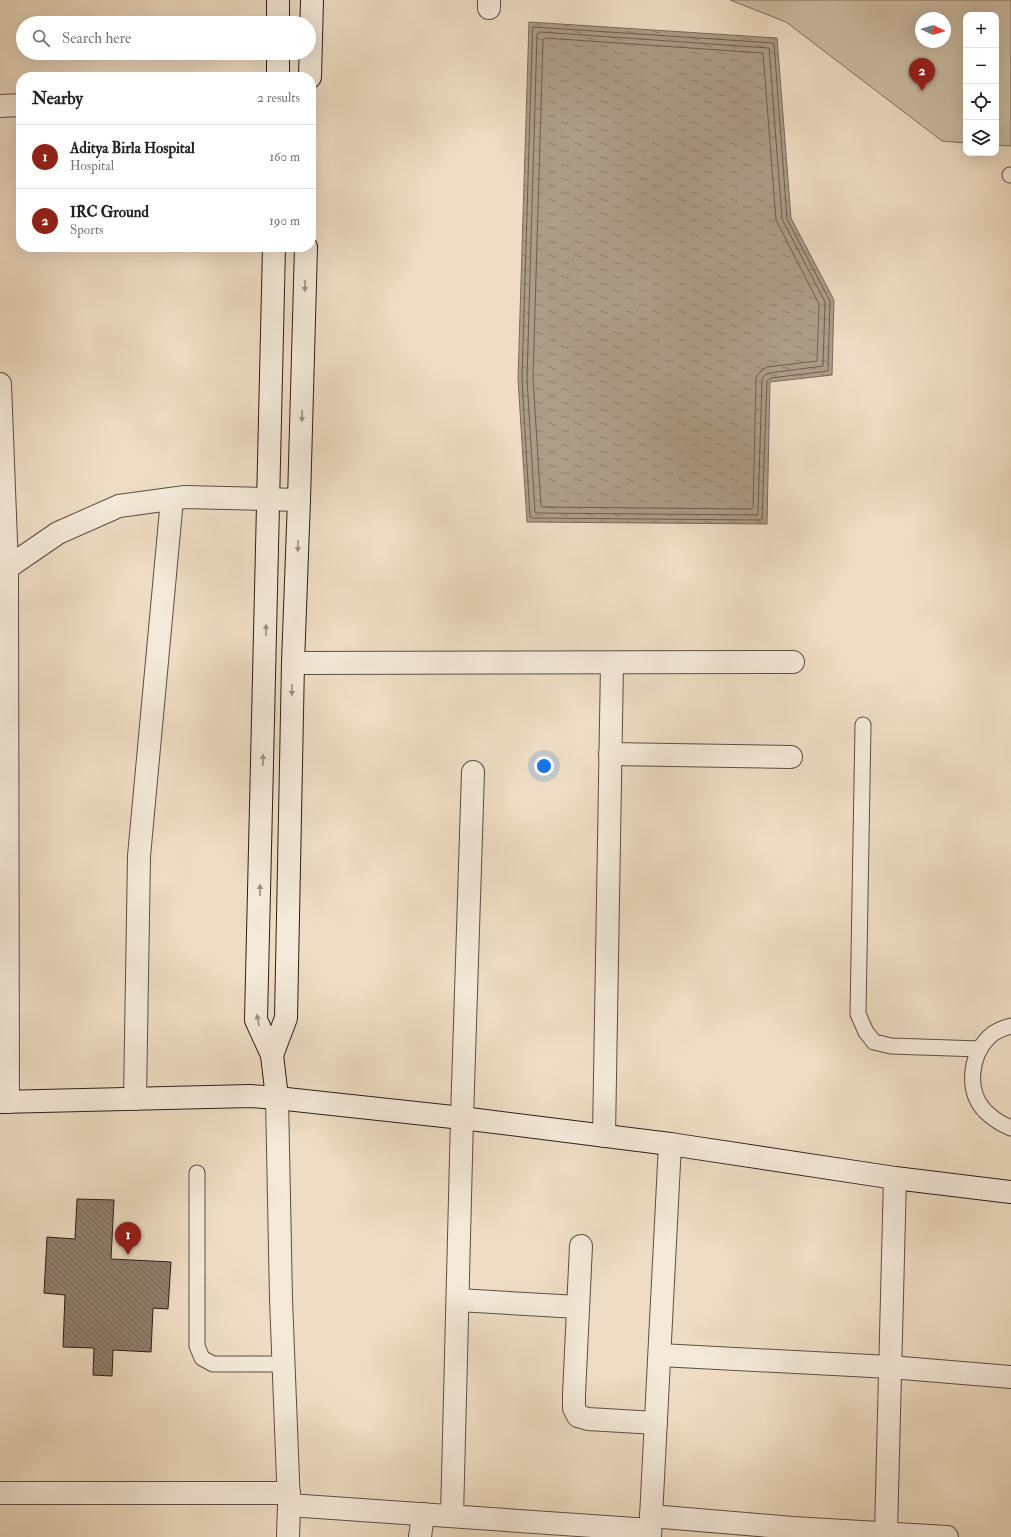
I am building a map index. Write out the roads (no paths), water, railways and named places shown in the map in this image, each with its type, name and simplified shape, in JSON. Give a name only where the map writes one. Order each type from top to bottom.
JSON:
[{"type":"street","points":[[278,0],[278,16]]},
{"type":"street","points":[[312,0],[312,16]]},
{"type":"street","points":[[278,60],[278,72]]},
{"type":"street","points":[[310,60],[310,72]]},
{"type":"street","points":[[0,106],[16,105]]},
{"type":"street","points":[[274,252],[270,499],[256,1020],[272,1056],[277,1098],[289,1499],[288,1537]]},
{"type":"street","points":[[272,1056],[286,1018],[292,663],[300,500],[306,252]]},
{"type":"street","points":[[0,384],[7,568],[4,742],[4,1102],[250,1096],[277,1098],[462,1118],[670,1144],[895,1178],[1011,1192]]},
{"type":"street","points":[[7,568],[58,533],[119,506],[185,498],[300,500]]},
{"type":"street","points":[[135,1099],[139,856],[172,499]]},
{"type":"street","points":[[292,663],[793,662]]},
{"type":"street","points":[[604,1136],[612,663]]},
{"type":"street","points":[[610,754],[791,757]]},
{"type":"street","points":[[452,1516],[462,1118],[473,772]]},
{"type":"street","points":[[650,1528],[670,1144]]},
{"type":"street","points":[[886,1533],[895,1178]]},
{"type":"street","points":[[581,1246],[574,1408],[578,1416],[588,1419],[656,1423]]},
{"type":"street","points":[[458,1300],[578,1307]]},
{"type":"street","points":[[660,1355],[890,1367],[1011,1377]]},
{"type":"street","points":[[0,1493],[289,1499],[452,1516],[523,1529],[650,1528],[793,1533],[886,1533],[948,1537]]},
{"type":"street","points":[[420,1537],[423,1514]]},
{"type":"lane","points":[[863,725],[858,1014],[866,1032],[874,1042],[891,1046],[980,1049]]},
{"type":"lane","points":[[1011,1026],[1001,1029],[989,1037],[980,1049],[974,1064],[972,1080],[976,1096],[984,1110],[996,1121],[1011,1128]]},
{"type":"lane","points":[[197,1173],[197,1346],[202,1358],[214,1364],[284,1364]]},
{"type":"water","points":[[529,22],[777,38],[791,218],[834,300],[832,375],[770,382],[767,524],[527,522],[518,379]]},
{"type":"place","name":"IRC Ground","points":[[922,91]]},
{"type":"place","name":"Aditya Birla Hospital","points":[[128,1255]]}]
